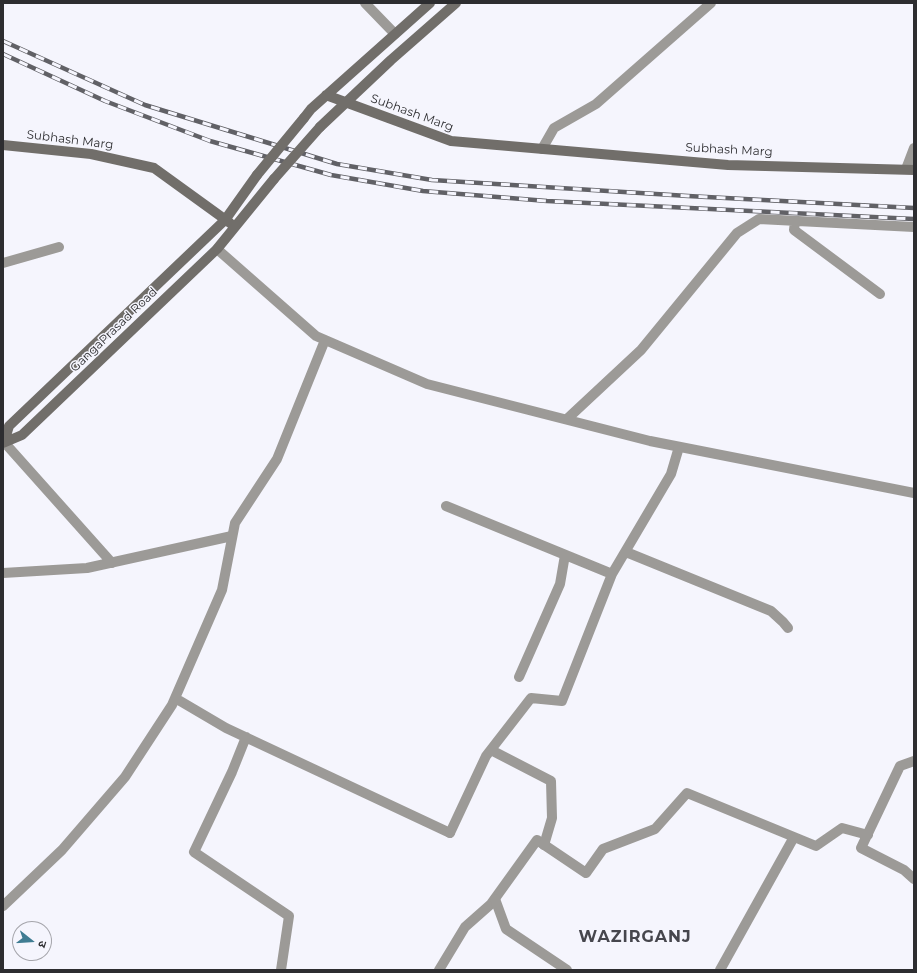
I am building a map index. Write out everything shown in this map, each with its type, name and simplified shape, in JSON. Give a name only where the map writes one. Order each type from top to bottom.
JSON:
[{"type":"street","points":[[365,3],[395,34]]},
{"type":"street","points":[[112,563],[3,443],[6,423],[225,220],[258,175],[311,109],[430,3]]},
{"type":"street","points":[[236,227],[274,179],[320,127],[391,60],[456,3]]},
{"type":"street","points":[[542,149],[554,128],[596,104],[711,3]]},
{"type":"street","name":"Subhash Marg","points":[[326,95],[451,141],[728,165],[910,170]]},
{"type":"street","name":"Subhash Marg","points":[[3,145],[91,154],[154,168],[236,227]]},
{"type":"street","points":[[910,170],[914,148]]},
{"type":"street","points":[[567,420],[641,350],[738,233],[759,219],[914,227]]},
{"type":"street","points":[[795,221],[794,230],[880,294]]},
{"type":"street","name":"GangaPrasad Road","points":[[3,443],[22,436],[217,249],[236,227]]},
{"type":"street","points":[[3,263],[59,247]]},
{"type":"street","points":[[217,249],[316,336],[427,384],[650,441],[914,493]]},
{"type":"street","points":[[3,906],[62,850],[125,777],[172,705],[222,590],[235,523],[277,459],[325,340]]},
{"type":"street","points":[[175,698],[226,728],[450,833],[486,756],[531,698],[562,701],[612,574],[671,474],[679,447]]},
{"type":"street","points":[[446,506],[612,574]]},
{"type":"street","points":[[3,573],[86,568],[232,536]]},
{"type":"street","points":[[626,552],[771,611],[788,628]]},
{"type":"street","points":[[520,677],[560,584],[565,555]]},
{"type":"street","points":[[246,737],[232,772],[194,852],[289,916],[281,970]]},
{"type":"street","points":[[491,750],[551,781],[552,818],[544,845]]},
{"type":"street","points":[[914,761],[900,766],[861,848],[904,870],[914,879]]},
{"type":"street","points":[[439,970],[465,926],[491,904],[537,840],[586,873],[603,849],[655,829],[687,792],[816,846],[842,828],[868,835]]},
{"type":"street","points":[[720,970],[794,837]]},
{"type":"street","points":[[494,899],[506,929],[567,970]]},
{"type":"railway","points":[[3,41],[145,105],[337,164],[432,180],[914,208]]},
{"type":"railway","points":[[3,54],[105,101],[210,141],[331,175],[423,191],[547,201],[914,219]]},
{"type":"district","name":"WAZIRGANJ","points":[[635,937]]}]
